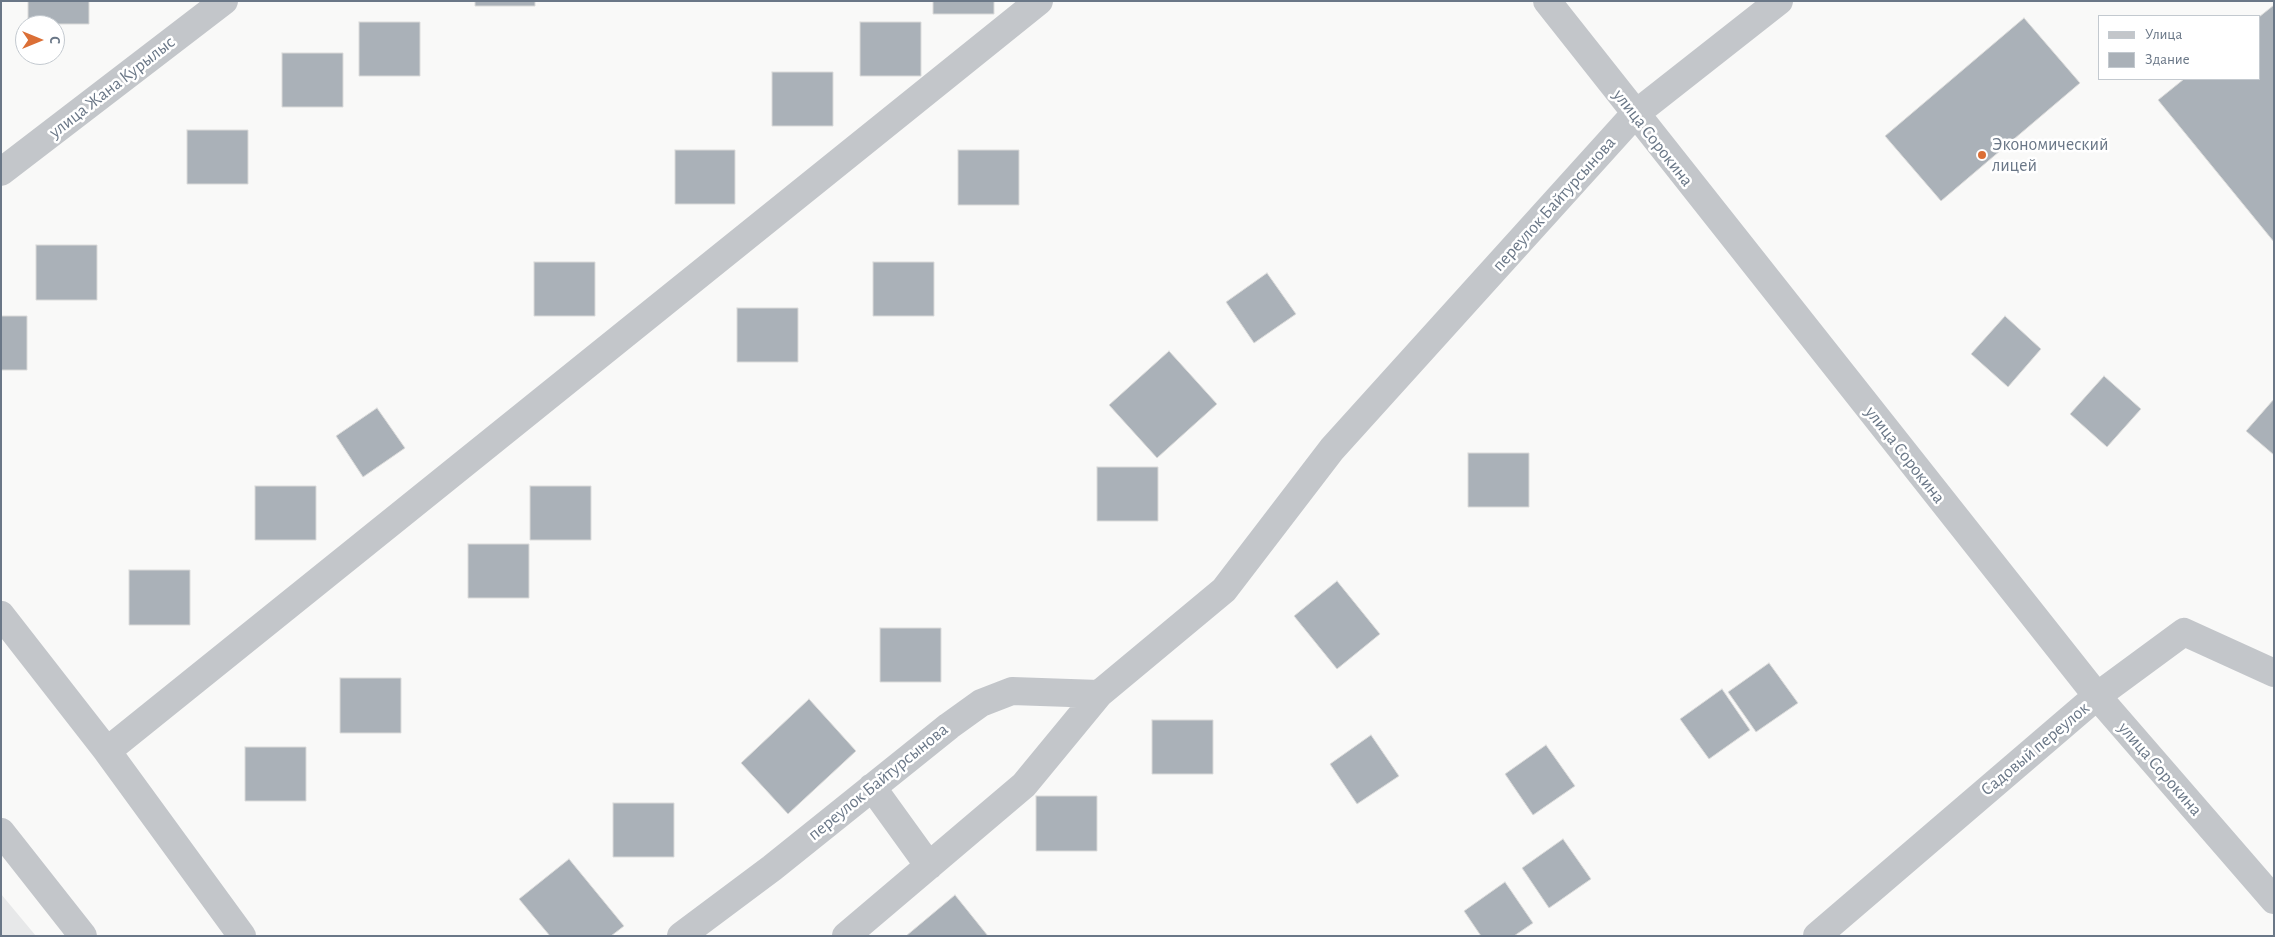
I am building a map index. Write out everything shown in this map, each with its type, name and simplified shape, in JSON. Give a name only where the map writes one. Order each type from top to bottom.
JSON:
[{"type":"street","name":"улица Жана Курылыс","points":[[1,172],[224,1]]},
{"type":"street","points":[[107,751],[1039,1]]},
{"type":"street","name":"улица Сорокина","points":[[1546,1],[1634,115],[2097,696],[2274,900]]},
{"type":"street","name":"переулок Байтурсынова","points":[[846,936],[1024,785],[1100,694],[1224,590],[1332,449],[1634,115],[1779,1]]},
{"type":"street","points":[[1,615],[107,751],[242,936]]},
{"type":"street","name":"Садовый переулок","points":[[1816,936],[2097,696],[2184,632],[2274,673]]},
{"type":"street","name":"переулок Байтурсынова","points":[[680,936],[772,868],[948,726],[981,702],[1012,691],[1100,694]]},
{"type":"street","points":[[872,787],[929,866]]},
{"type":"street","points":[[1,832],[83,936]]},
{"type":"shaded area","points":[[1,894],[36,936],[1,936]]},
{"type":"building","points":[[28,1],[89,1],[89,24],[65,24],[65,15],[28,15]]},
{"type":"building","points":[[475,1],[535,1],[535,6],[475,6]]},
{"type":"building","points":[[933,1],[994,1],[994,14],[933,14]]},
{"type":"building","points":[[2274,5],[2274,242],[2158,100],[2183,80],[2260,80],[2260,16]]},
{"type":"building","name":"Экономический лицей","points":[[2024,18],[2080,83],[1941,201],[1885,136]]},
{"type":"building","points":[[359,22],[420,22],[420,76],[359,76]]},
{"type":"building","points":[[860,22],[921,22],[921,76],[860,76]]},
{"type":"building","points":[[282,53],[343,53],[343,107],[282,107]]},
{"type":"building","points":[[772,72],[833,72],[833,126],[772,126]]},
{"type":"building","points":[[187,130],[248,130],[248,184],[187,184]]},
{"type":"building","points":[[675,150],[735,150],[735,204],[675,204]]},
{"type":"building","points":[[958,150],[1019,150],[1019,205],[958,205]]},
{"type":"building","points":[[36,245],[97,245],[97,300],[36,300]]},
{"type":"building","points":[[534,262],[595,262],[595,316],[534,316]]},
{"type":"building","points":[[873,262],[934,262],[934,316],[873,316]]},
{"type":"building","points":[[1267,273],[1296,314],[1254,343],[1226,302]]},
{"type":"building","points":[[737,308],[798,308],[798,362],[737,362]]},
{"type":"building","points":[[1,316],[27,316],[27,370],[1,370]]},
{"type":"building","points":[[2005,316],[2041,349],[2008,387],[1971,354]]},
{"type":"building","points":[[1169,351],[1217,404],[1157,458],[1109,405]]},
{"type":"building","points":[[2104,376],[2141,409],[2107,447],[2070,414]]},
{"type":"building","points":[[2274,399],[2274,455],[2246,431]]},
{"type":"building","points":[[377,408],[405,448],[363,477],[336,436]]},
{"type":"building","points":[[1468,453],[1529,453],[1529,507],[1468,507]]},
{"type":"building","points":[[1097,467],[1158,467],[1158,521],[1097,521]]},
{"type":"building","points":[[255,486],[316,486],[316,540],[255,540]]},
{"type":"building","points":[[530,486],[591,486],[591,540],[530,540]]},
{"type":"building","points":[[468,544],[529,544],[529,598],[468,598]]},
{"type":"building","points":[[129,570],[190,570],[190,625],[129,625]]},
{"type":"building","points":[[1337,581],[1380,634],[1337,669],[1294,616]]},
{"type":"building","points":[[880,628],[941,628],[941,682],[880,682]]},
{"type":"building","points":[[1769,663],[1798,703],[1756,732],[1728,692]]},
{"type":"building","points":[[340,678],[401,678],[401,733],[340,733]]},
{"type":"building","points":[[1722,689],[1750,730],[1709,759],[1680,719]]},
{"type":"building","points":[[809,699],[856,751],[788,814],[741,763]]},
{"type":"building","points":[[1152,720],[1213,720],[1213,774],[1152,774]]},
{"type":"building","points":[[1371,735],[1399,776],[1357,804],[1330,764]]},
{"type":"building","points":[[1546,745],[1575,786],[1533,815],[1505,774]]},
{"type":"building","points":[[245,747],[306,747],[306,801],[245,801]]},
{"type":"building","points":[[1036,796],[1097,796],[1097,851],[1036,851]]},
{"type":"building","points":[[613,803],[674,803],[674,857],[613,857]]},
{"type":"building","points":[[1563,839],[1591,879],[1549,908],[1522,868]]},
{"type":"building","points":[[569,859],[624,926],[611,936],[550,936],[519,899]]},
{"type":"building","points":[[1505,882],[1533,923],[1514,936],[1481,936],[1464,911]]},
{"type":"building","points":[[955,895],[988,936],[906,936]]},
{"type":"place","name":"Экономический лицей","points":[[1982,155]]}]
